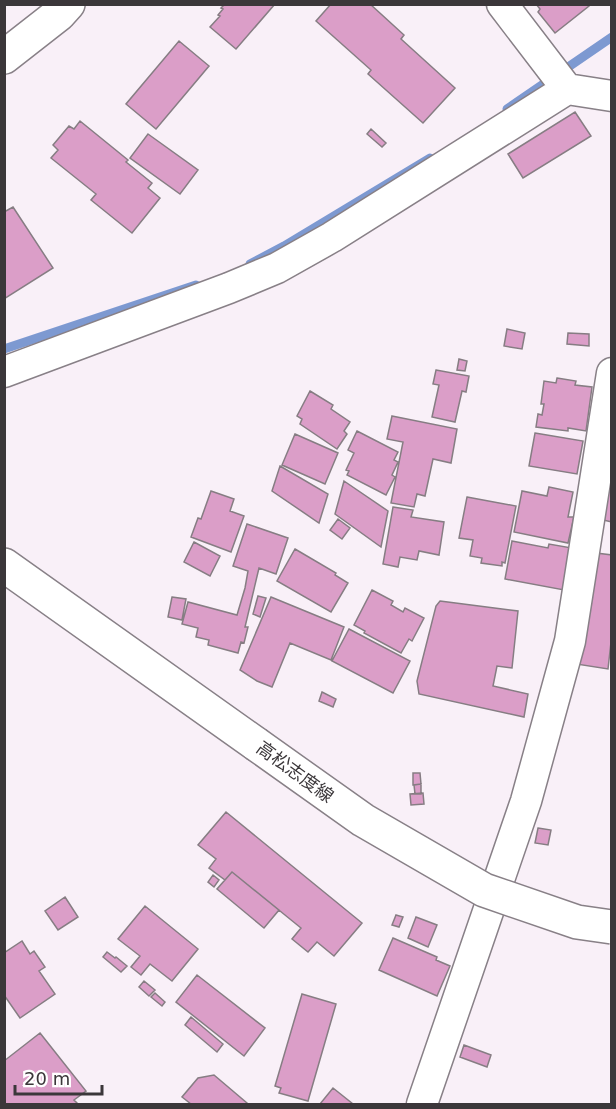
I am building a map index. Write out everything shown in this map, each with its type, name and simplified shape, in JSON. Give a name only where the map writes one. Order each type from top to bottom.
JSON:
[{"type":"main road","points":[[4,57],[59,14],[68,4]]},
{"type":"main road","name":"高松志度線","points":[[4,565],[363,820],[484,890],[577,922],[612,927]]},
{"type":"street","points":[[502,4],[567,89]]},
{"type":"street","points":[[4,372],[229,288],[276,268],[332,237],[567,89],[612,96]]},
{"type":"street","points":[[422,1104],[526,801],[570,641],[612,373]]},
{"type":"building","points":[[225,4],[275,4],[236,49],[210,27],[220,16],[218,15]]},
{"type":"building","points":[[331,4],[370,4],[404,35],[401,39],[455,88],[423,123],[368,74],[371,70],[316,21]]},
{"type":"building","points":[[536,4],[588,4],[589,6],[555,33],[538,12],[540,9]]},
{"type":"building","points":[[179,41],[209,66],[156,129],[126,104]]},
{"type":"building","points":[[575,112],[591,136],[523,178],[508,154]]},
{"type":"building","points":[[80,121],[152,183],[148,188],[160,198],[132,233],[91,200],[96,194],[51,158],[58,150],[53,145],[69,126],[74,129]]},
{"type":"building","points":[[371,129],[386,143],[382,147],[367,134]]},
{"type":"building","points":[[148,134],[198,170],[180,194],[130,158]]},
{"type":"building","points":[[13,207],[53,268],[4,299],[4,212]]},
{"type":"building","points":[[507,329],[525,333],[522,349],[504,346]]},
{"type":"building","points":[[568,333],[589,334],[589,346],[567,344]]},
{"type":"building","points":[[459,359],[467,361],[465,371],[457,370]]},
{"type":"building","points":[[436,370],[469,376],[466,392],[462,391],[455,422],[432,417],[439,385],[433,384]]},
{"type":"building","points":[[557,378],[576,381],[575,385],[592,387],[586,431],[536,427],[538,414],[542,415],[544,404],[541,404],[544,381],[556,383]]},
{"type":"building","points":[[310,391],[333,405],[331,409],[350,422],[344,431],[347,434],[337,449],[300,424],[302,419],[297,416]]},
{"type":"building","points":[[392,416],[457,429],[451,463],[433,459],[425,496],[417,494],[414,507],[391,503],[403,442],[387,439]]},
{"type":"building","points":[[357,431],[398,452],[394,460],[398,462],[392,475],[395,477],[386,495],[347,475],[349,471],[346,470],[354,453],[348,450]]},
{"type":"building","points":[[535,433],[583,441],[577,474],[529,466]]},
{"type":"building","points":[[295,434],[338,453],[325,484],[282,465]]},
{"type":"building","points":[[612,458],[612,522],[603,520]]},
{"type":"building","points":[[280,466],[328,494],[319,523],[272,491]]},
{"type":"building","points":[[344,481],[388,511],[381,547],[335,514]]},
{"type":"building","points":[[549,487],[573,492],[568,517],[574,517],[568,543],[514,532],[522,491],[547,496]]},
{"type":"building","points":[[211,491],[234,499],[230,511],[244,516],[231,552],[191,537],[198,518],[201,519]]},
{"type":"building","points":[[467,497],[516,506],[505,563],[502,562],[502,566],[481,563],[482,558],[470,556],[473,540],[459,538]]},
{"type":"building","points":[[393,507],[413,510],[411,517],[444,522],[439,555],[419,551],[417,560],[400,557],[398,567],[383,564]]},
{"type":"building","points":[[338,519],[350,528],[342,539],[330,530]]},
{"type":"building","points":[[247,524],[288,538],[276,574],[259,568],[245,627],[248,627],[244,643],[241,642],[238,653],[208,645],[209,640],[196,637],[198,628],[182,624],[188,602],[237,615],[248,571],[233,566]]},
{"type":"building","points":[[512,541],[548,548],[549,544],[572,548],[564,590],[505,579]]},
{"type":"building","points":[[194,542],[220,556],[210,576],[184,562]]},
{"type":"building","points":[[295,549],[336,573],[335,575],[348,583],[331,612],[277,581]]},
{"type":"building","points":[[596,553],[612,555],[612,633],[608,669],[576,664]]},
{"type":"building","points":[[372,590],[393,601],[391,605],[403,612],[405,608],[424,618],[412,641],[409,639],[401,653],[354,625]]},
{"type":"building","points":[[258,596],[266,598],[260,617],[253,614]]},
{"type":"building","points":[[172,597],[186,599],[182,620],[168,617]]},
{"type":"building","points":[[271,597],[344,627],[331,660],[290,643],[272,687],[240,670]]},
{"type":"building","points":[[440,601],[518,611],[512,668],[497,666],[493,686],[528,694],[524,717],[419,694],[417,681],[436,606]]},
{"type":"building","points":[[349,629],[410,661],[393,693],[332,661]]},
{"type":"building","points":[[322,692],[336,699],[333,707],[319,701]]},
{"type":"building","points":[[413,773],[420,773],[421,784],[413,785]]},
{"type":"building","points":[[421,784],[421,794],[415,794],[414,785]]},
{"type":"building","points":[[423,793],[424,804],[411,805],[410,794]]},
{"type":"building","points":[[226,812],[362,923],[334,956],[317,942],[308,952],[292,939],[301,928],[232,872],[225,880],[209,868],[216,859],[198,845]]},
{"type":"building","points":[[538,828],[551,830],[548,845],[535,843]]},
{"type":"building","points":[[232,872],[279,910],[264,928],[217,889]]},
{"type":"building","points":[[213,875],[219,880],[214,887],[208,882]]},
{"type":"building","points":[[65,897],[78,917],[58,930],[45,911]]},
{"type":"building","points":[[145,906],[198,949],[172,981],[150,964],[141,975],[131,967],[140,956],[118,939]]},
{"type":"building","points":[[396,915],[403,917],[399,927],[392,925]]},
{"type":"building","points":[[416,917],[437,925],[428,947],[408,938]]},
{"type":"building","points":[[393,938],[437,957],[436,960],[450,966],[437,996],[379,970]]},
{"type":"building","points":[[22,941],[30,954],[34,951],[45,967],[39,971],[55,994],[20,1018],[4,995],[4,953]]},
{"type":"building","points":[[107,952],[127,966],[121,972],[103,957]]},
{"type":"building","points":[[197,975],[265,1028],[244,1056],[176,1002]]},
{"type":"building","points":[[144,981],[155,990],[149,996],[139,987]]},
{"type":"building","points":[[155,993],[165,1002],[162,1006],[151,997]]},
{"type":"building","points":[[302,994],[336,1004],[308,1101],[279,1093],[281,1088],[275,1086]]},
{"type":"building","points":[[191,1017],[223,1044],[217,1052],[185,1025]]},
{"type":"building","points":[[40,1033],[86,1091],[74,1100],[78,1104],[4,1104],[4,1061]]},
{"type":"building","points":[[464,1045],[491,1055],[487,1067],[460,1057]]},
{"type":"building","points":[[214,1075],[247,1103],[191,1104],[182,1097],[198,1078]]},
{"type":"building","points":[[333,1088],[353,1104],[320,1104]]},
{"type":"waterway","points":[[507,109],[612,37]]},
{"type":"waterway","points":[[250,264],[430,158]]},
{"type":"waterway","points":[[4,349],[196,285]]}]
